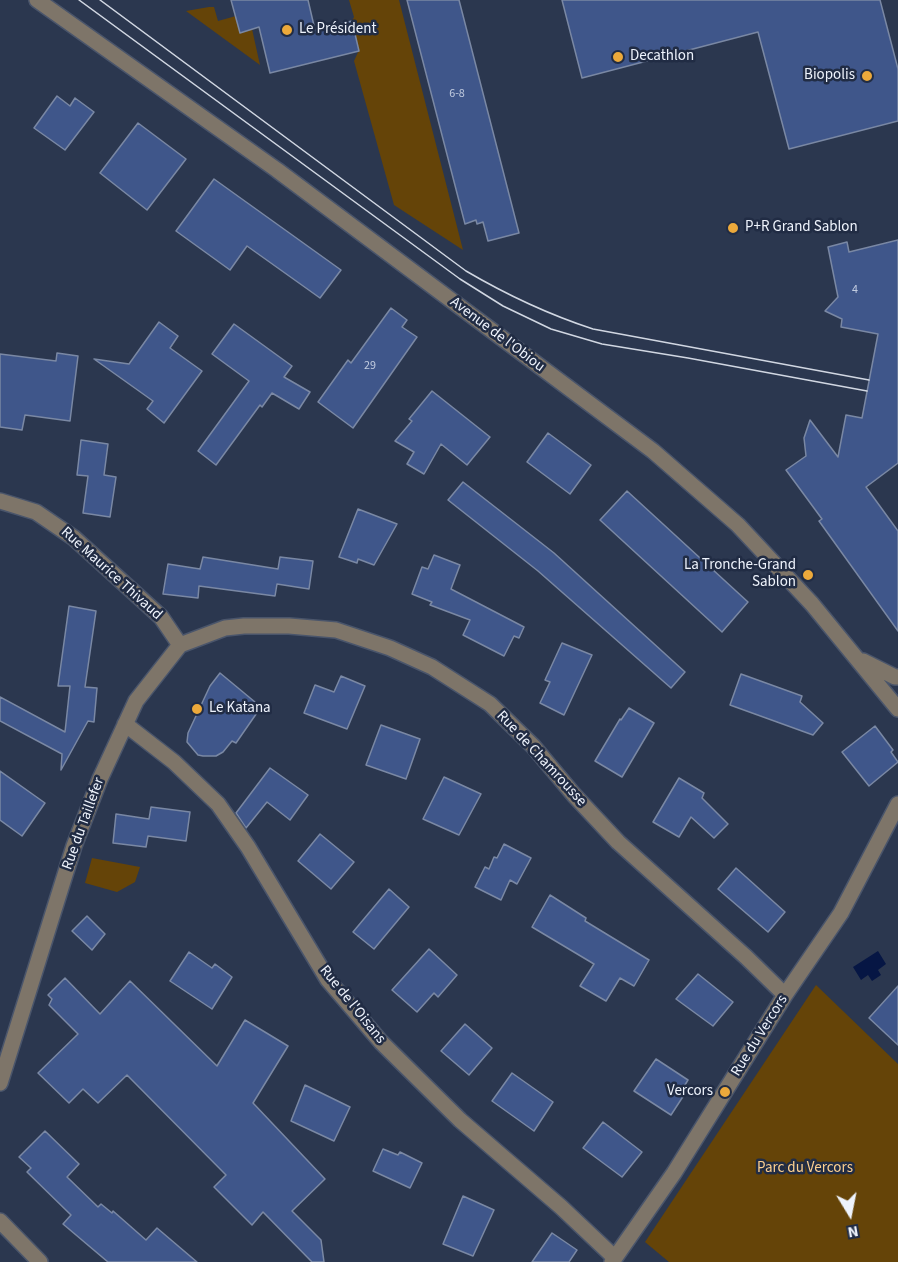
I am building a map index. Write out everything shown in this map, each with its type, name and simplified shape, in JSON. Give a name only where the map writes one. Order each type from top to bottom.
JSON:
[{"type":"street","name":"Avenue de l'Obiou","points":[[37,0],[48,5],[278,170],[653,452],[738,525],[812,604],[898,709]]},
{"type":"street","name":"Rue Maurice Thivaud","points":[[0,501],[36,512],[74,538],[161,617],[180,645]]},
{"type":"street","name":"Rue de Chamrousse","points":[[180,645],[225,628],[244,626],[289,626],[336,630],[390,648],[432,667],[490,704],[533,746],[618,842],[730,941],[785,995]]},
{"type":"street","name":"Rue du Taillefer","points":[[0,1083],[74,846],[100,778],[136,701],[180,645]]},
{"type":"street","points":[[858,658],[898,677]]},
{"type":"street","name":"Rue de l'Oisans","points":[[125,724],[174,762],[218,804],[248,847],[328,980],[381,1042],[460,1120],[561,1207],[613,1260]]},
{"type":"street","name":"Rue du Vercors","points":[[613,1260],[674,1173],[785,995],[841,913],[898,804]]},
{"type":"street","points":[[0,1221],[40,1262]]},
{"type":"green space","points":[[349,0],[399,0],[463,250],[394,205],[354,61],[359,50]]},
{"type":"green space","points":[[214,7],[218,21],[236,16],[240,32],[252,29],[260,65],[186,11]]},
{"type":"green space","points":[[92,858],[140,867],[135,882],[117,892],[85,883]]},
{"type":"green space","name":"Parc du Vercors","points":[[816,985],[898,1064],[898,1262],[669,1262],[645,1242]]},
{"type":"water","points":[[878,951],[886,964],[878,970],[881,975],[872,981],[868,975],[861,980],[853,967]]},
{"type":"building","name":"Le Président","points":[[231,0],[308,0],[315,30],[352,21],[359,51],[270,73],[259,27],[240,33]]},
{"type":"building","points":[[407,0],[459,0],[519,233],[488,241],[483,222],[477,224],[476,220],[465,224]]},
{"type":"building","points":[[562,0],[880,0],[898,69],[898,121],[789,149],[758,32],[582,78]]},
{"type":"building","points":[[57,96],[70,106],[75,98],[94,112],[65,150],[34,128]]},
{"type":"building","points":[[138,123],[186,159],[147,210],[100,173]]},
{"type":"building","points":[[214,179],[341,270],[320,298],[247,246],[230,270],[176,231]]},
{"type":"building","points":[[898,240],[898,463],[866,487],[898,531],[898,631],[819,521],[822,519],[786,470],[806,456],[804,438],[810,420],[838,457],[846,415],[862,418],[878,334],[841,327],[842,319],[825,311],[838,297],[828,247],[847,242],[849,252]]},
{"type":"building","points":[[391,308],[407,320],[402,327],[417,337],[353,428],[318,402],[348,360],[351,363]]},
{"type":"building","points":[[159,322],[178,336],[170,348],[202,371],[164,423],[147,409],[153,401],[94,359],[129,364]]},
{"type":"building","points":[[234,324],[292,366],[284,377],[310,392],[299,409],[272,393],[262,407],[260,405],[216,465],[198,451],[249,381],[212,354]]},
{"type":"building","points":[[57,353],[78,356],[70,421],[25,415],[22,430],[0,427],[0,354],[56,361]]},
{"type":"building","points":[[432,391],[490,437],[467,465],[441,444],[424,474],[407,464],[414,452],[395,441],[412,421],[409,419]]},
{"type":"building","points":[[548,433],[591,465],[570,494],[527,462]]},
{"type":"building","points":[[81,440],[108,444],[104,475],[116,477],[110,517],[83,513],[88,476],[77,475]]},
{"type":"building","points":[[463,482],[554,553],[685,672],[671,688],[538,571],[448,500]]},
{"type":"building","points":[[627,491],[748,602],[722,632],[600,520]]},
{"type":"building","points":[[358,509],[397,524],[374,565],[358,559],[357,563],[339,557]]},
{"type":"building","points":[[434,555],[460,565],[451,589],[524,627],[519,638],[514,636],[504,656],[463,635],[470,620],[430,605],[432,602],[412,594],[422,567],[428,569]]},
{"type":"building","points":[[203,557],[278,569],[280,557],[313,561],[309,589],[277,584],[275,596],[199,586],[198,598],[163,594],[168,564],[200,569]]},
{"type":"building","points":[[69,606],[96,611],[85,687],[97,688],[94,722],[88,721],[61,770],[62,754],[0,721],[0,697],[65,732],[70,686],[58,686]]},
{"type":"building","points":[[562,643],[592,655],[564,715],[540,703],[550,682],[545,680]]},
{"type":"building","points":[[220,673],[261,707],[236,743],[232,741],[223,752],[216,756],[198,755],[187,742],[188,733],[210,686]]},
{"type":"building","points":[[741,674],[802,696],[800,702],[823,723],[813,735],[730,705]]},
{"type":"building","points":[[341,676],[365,686],[347,729],[304,713],[315,685],[334,692]]},
{"type":"building","points":[[629,708],[654,723],[622,777],[595,761]]},
{"type":"building","points":[[381,725],[420,739],[406,779],[366,765]]},
{"type":"building","points":[[875,726],[893,750],[891,752],[898,762],[869,786],[842,752]]},
{"type":"building","points":[[270,768],[308,795],[290,820],[267,802],[246,828],[236,813]]},
{"type":"building","points":[[0,771],[45,803],[22,836],[0,820]]},
{"type":"building","points":[[444,777],[481,794],[459,835],[423,819]]},
{"type":"building","points":[[679,778],[704,793],[702,798],[728,824],[714,838],[691,817],[679,837],[653,822]]},
{"type":"building","points":[[151,807],[190,812],[186,841],[148,836],[146,847],[113,843],[116,814],[149,819]]},
{"type":"building","points":[[320,834],[354,862],[331,889],[298,861]]},
{"type":"building","points":[[504,844],[531,858],[517,884],[510,880],[501,900],[475,887],[485,867],[489,869],[494,857],[497,858]]},
{"type":"building","points":[[736,868],[785,912],[768,932],[718,889]]},
{"type":"building","points":[[389,889],[409,907],[374,949],[353,932]]},
{"type":"building","points":[[550,895],[586,918],[585,921],[649,960],[634,986],[620,978],[606,1001],[580,986],[594,964],[532,927]]},
{"type":"building","points":[[87,916],[105,934],[92,950],[72,931]]},
{"type":"building","points":[[429,949],[457,975],[438,997],[434,993],[417,1012],[392,990]]},
{"type":"building","points":[[189,952],[212,968],[215,964],[232,977],[212,1009],[170,981]]},
{"type":"building","points":[[698,974],[733,1002],[713,1026],[676,999]]},
{"type":"building","points":[[65,978],[100,1014],[130,981],[217,1066],[245,1020],[288,1046],[253,1103],[325,1179],[292,1211],[321,1240],[324,1262],[312,1262],[263,1212],[252,1225],[214,1187],[226,1175],[127,1075],[98,1103],[83,1089],[69,1103],[38,1073],[78,1034],[49,1005],[52,999],[48,995]]},
{"type":"building","points":[[898,986],[898,1045],[869,1018]]},
{"type":"building","points":[[465,1024],[492,1048],[469,1075],[441,1051]]},
{"type":"building","points":[[656,1059],[688,1080],[680,1093],[684,1095],[671,1115],[634,1091]]},
{"type":"building","points":[[512,1073],[553,1102],[534,1131],[492,1101]]},
{"type":"building","points":[[305,1085],[350,1107],[334,1141],[291,1121]]},
{"type":"building","points":[[603,1122],[642,1152],[622,1177],[583,1148]]},
{"type":"building","points":[[45,1131],[79,1164],[67,1177],[98,1207],[101,1204],[112,1213],[113,1211],[146,1240],[157,1228],[197,1262],[108,1262],[63,1224],[71,1215],[27,1172],[31,1168],[19,1157]]},
{"type":"building","points":[[383,1149],[398,1155],[400,1152],[422,1163],[410,1188],[373,1171]]},
{"type":"building","points":[[463,1196],[494,1210],[473,1256],[443,1244]]},
{"type":"building","points":[[552,1233],[577,1250],[569,1262],[532,1262]]},
{"type":"tram line","points":[[79,0],[460,279],[503,306],[551,329],[602,344],[867,391]]},
{"type":"tram line","points":[[100,0],[466,271],[512,296],[593,329],[869,380]]},
{"type":"place","name":"Le Président","points":[[287,30]]},
{"type":"place","name":"Decathlon","points":[[618,57]]},
{"type":"place","name":"Biopolis","points":[[867,76]]},
{"type":"place","name":"P+R Grand Sablon","points":[[733,228]]},
{"type":"place","name":"La Tronche-Grand Sablon","points":[[808,575]]},
{"type":"place","name":"Le Katana","points":[[197,709]]},
{"type":"place","name":"Vercors","points":[[725,1092]]}]
